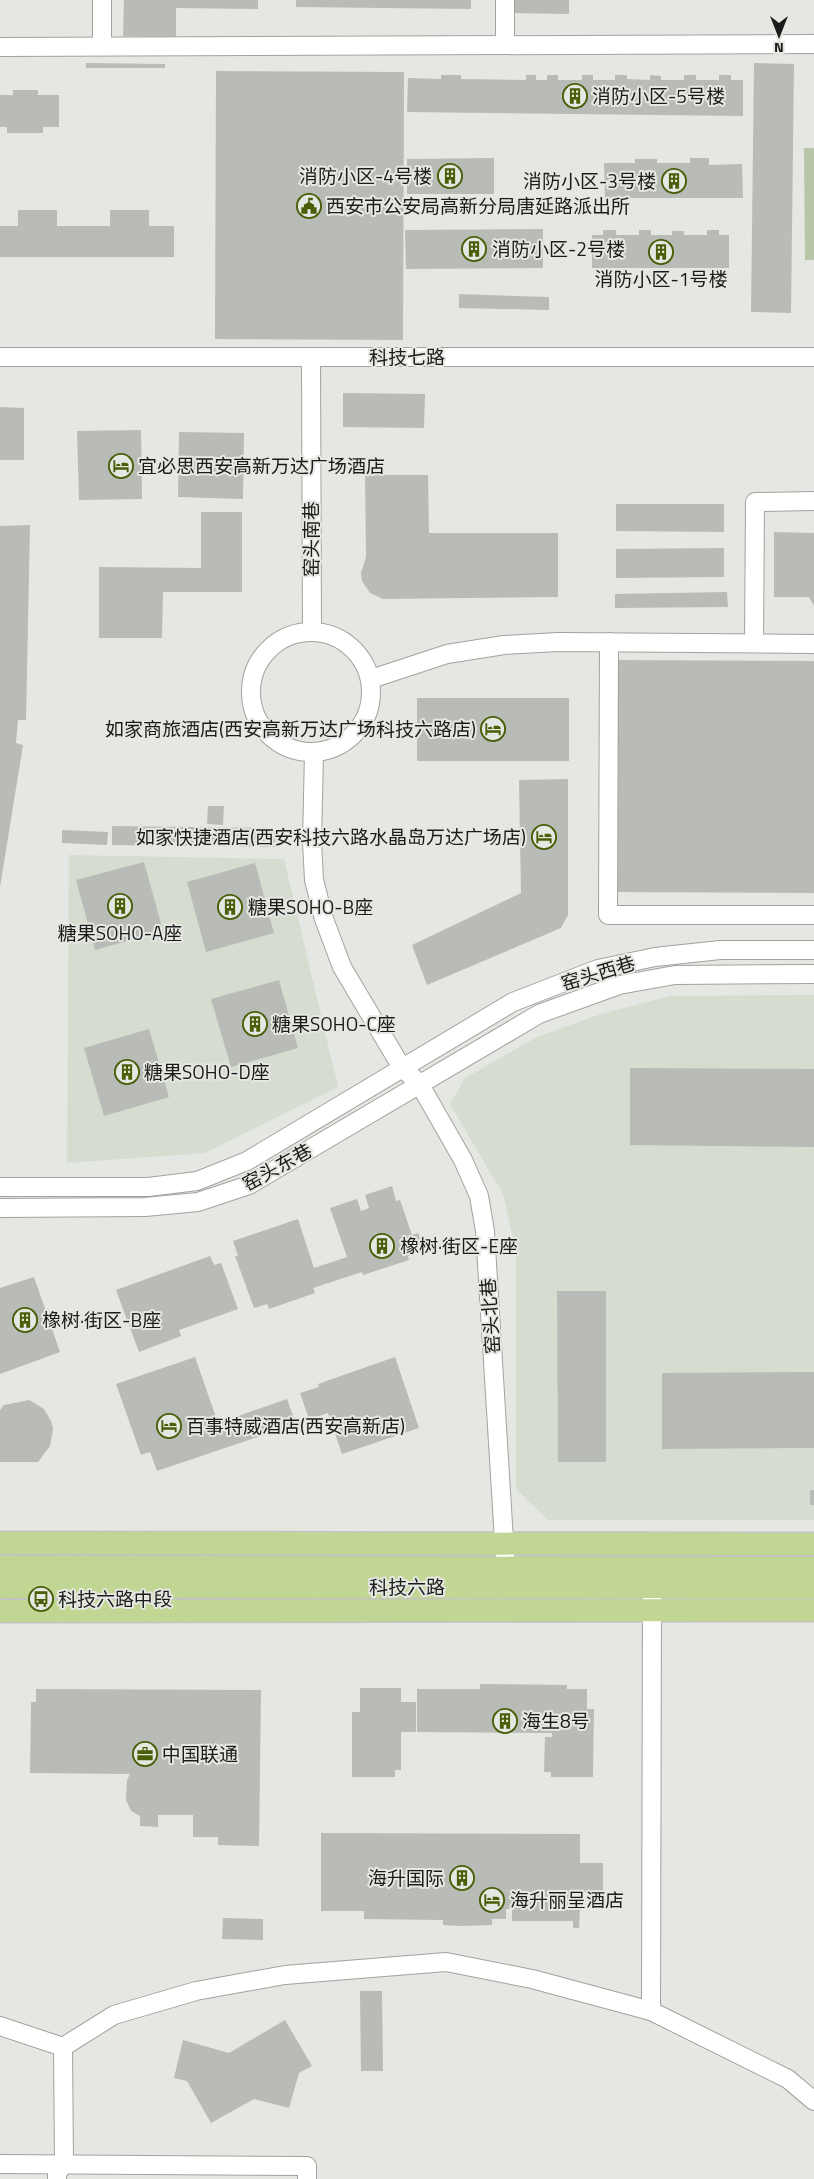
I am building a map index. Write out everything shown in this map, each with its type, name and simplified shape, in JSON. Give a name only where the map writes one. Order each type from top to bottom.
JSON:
[{"type":"main road","points":[[0,1543],[814,1544]]},
{"type":"main road","name":"科技六路","points":[[0,1567],[506,1577],[652,1577],[814,1568]]},
{"type":"main road","name":"科技六路","points":[[0,1588],[506,1577]]},
{"type":"main road","name":"科技六路","points":[[652,1577],[814,1587]]},
{"type":"main road","points":[[0,1611],[814,1610]]},
{"type":"street","points":[[102,0],[102,46]]},
{"type":"street","points":[[504,0],[504,45]]},
{"type":"street","points":[[0,47],[814,44]]},
{"type":"street","name":"科技七路","points":[[0,357],[814,357]]},
{"type":"street","name":"窑头南巷","points":[[311,357],[312,631]]},
{"type":"street","points":[[754,643],[755,502],[814,501]]},
{"type":"street","points":[[312,631],[338,637],[354,649],[365,664],[371,679],[371,702],[365,720],[354,736],[336,747],[314,753],[295,751],[276,742],[261,728],[252,708],[250,688],[255,667],[267,650],[282,638],[301,632],[312,631]]},
{"type":"street","points":[[371,679],[447,654],[504,645],[558,642],[814,644]]},
{"type":"street","points":[[609,642],[608,915],[814,915]]},
{"type":"street","points":[[314,753],[312,842],[314,880],[324,919],[342,968],[402,1068]]},
{"type":"street","name":"窑头西巷","points":[[402,1068],[513,1002],[598,969],[655,957],[720,950],[814,950]]},
{"type":"street","name":"窑头西巷","points":[[419,1083],[539,1014],[619,985],[675,975],[814,974]]},
{"type":"street","name":"窑头北巷","points":[[402,1068],[419,1083],[463,1160],[479,1196],[485,1231],[506,1577]]},
{"type":"street","name":"窑头东巷","points":[[0,1187],[148,1187],[197,1181],[247,1161],[402,1068]]},
{"type":"street","name":"窑头东巷","points":[[0,1208],[144,1207],[198,1202],[249,1185],[419,1083]]},
{"type":"street","points":[[651,2011],[652,1577]]},
{"type":"street","points":[[63,2047],[114,2015],[196,1991],[285,1974],[446,1962],[532,1980],[651,2011],[788,2079],[814,2101]]},
{"type":"street","points":[[0,2026],[63,2047]]},
{"type":"street","points":[[60,2172],[63,2047]]},
{"type":"street","points":[[0,2164],[60,2172],[308,2166],[307,2179]]},
{"type":"shaded area","points":[[69,855],[284,859],[338,1087],[205,1153],[67,1163]]},
{"type":"shaded area","points":[[814,995],[814,1520],[548,1520],[516,1489],[516,1251],[503,1194],[450,1104],[465,1078],[537,1037],[601,1014],[670,996]]},
{"type":"green space","points":[[804,148],[814,148],[814,260],[805,260]]},
{"type":"building","points":[[124,0],[258,0],[258,9],[176,8],[176,37],[123,36]]},
{"type":"building","points":[[296,0],[471,0],[471,9],[296,7]]},
{"type":"building","points":[[510,0],[569,0],[569,14],[509,13]]},
{"type":"building","points":[[86,63],[165,64],[165,68],[86,68]]},
{"type":"building","points":[[754,63],[794,64],[791,313],[751,312]]},
{"type":"building","name":"西安市公安局高新分局唐延路派出所","points":[[216,71],[404,72],[403,340],[215,339]]},
{"type":"building","name":"消防小区-5号楼","points":[[441,75],[461,75],[461,79],[526,80],[526,75],[536,75],[536,80],[547,80],[547,75],[558,75],[558,80],[582,80],[582,75],[593,75],[593,80],[615,80],[615,75],[627,75],[627,79],[650,80],[650,75],[661,76],[661,80],[684,80],[684,75],[696,75],[696,80],[719,80],[719,75],[731,75],[731,80],[743,80],[743,116],[407,112],[408,78],[441,79]]},
{"type":"building","points":[[13,90],[38,90],[38,95],[59,95],[59,127],[43,127],[43,133],[7,133],[7,127],[0,127],[0,95],[13,95]]},
{"type":"building","name":"消防小区-4号楼","points":[[494,158],[494,194],[407,194],[407,159]]},
{"type":"building","name":"消防小区-3号楼","points":[[690,158],[709,158],[709,165],[742,164],[743,198],[605,198],[604,163],[635,163],[635,159],[657,159],[657,163],[690,163]]},
{"type":"building","points":[[18,210],[57,210],[57,226],[110,226],[110,210],[149,210],[149,226],[174,226],[174,257],[0,257],[0,226],[18,226]]},
{"type":"building","name":"消防小区-2号楼","points":[[543,229],[543,268],[406,269],[405,230]]},
{"type":"building","name":"消防小区-1号楼","points":[[603,230],[616,230],[616,235],[639,235],[639,230],[651,230],[651,235],[672,235],[672,231],[684,231],[684,235],[707,235],[707,230],[719,230],[719,235],[729,235],[729,268],[592,268],[592,235],[603,235]]},
{"type":"building","points":[[459,294],[549,297],[549,310],[459,308]]},
{"type":"building","points":[[343,393],[425,394],[424,428],[343,427]]},
{"type":"building","points":[[0,407],[24,408],[24,460],[0,460]]},
{"type":"building","points":[[141,430],[142,499],[79,500],[77,431]]},
{"type":"building","points":[[179,432],[244,433],[243,499],[178,497]]},
{"type":"building","points":[[365,475],[428,475],[429,533],[558,533],[558,597],[383,599],[370,593],[362,581],[361,573],[366,557]]},
{"type":"building","points":[[616,504],[724,504],[724,532],[616,531]]},
{"type":"building","points":[[201,512],[242,512],[242,592],[163,592],[162,638],[99,638],[99,567],[201,568]]},
{"type":"building","points":[[30,525],[26,720],[18,720],[16,743],[23,745],[0,887],[0,526]]},
{"type":"building","points":[[774,532],[814,533],[814,606],[809,597],[774,597]]},
{"type":"building","points":[[724,548],[724,577],[616,578],[616,549]]},
{"type":"building","points":[[727,592],[728,607],[615,608],[615,594]]},
{"type":"building","points":[[610,660],[814,661],[814,893],[609,892]]},
{"type":"building","name":"如家商旅酒店(西安高新万达广场科技六路店)","points":[[417,698],[569,698],[569,761],[417,761]]},
{"type":"building","name":"如家快捷酒店(西安科技六路水晶岛万达广场店)","points":[[568,779],[568,915],[561,928],[427,985],[412,945],[521,893],[519,780]]},
{"type":"building","points":[[208,806],[224,806],[223,825],[207,824]]},
{"type":"building","points":[[112,826],[276,828],[275,847],[112,845]]},
{"type":"building","points":[[62,830],[108,832],[107,845],[62,843]]},
{"type":"building","name":"糖果SOHO-A座","points":[[144,862],[163,931],[95,950],[76,880]]},
{"type":"building","name":"糖果SOHO-B座","points":[[255,863],[274,933],[206,952],[187,882]]},
{"type":"building","name":"糖果SOHO-C座","points":[[279,980],[298,1048],[231,1067],[211,999]]},
{"type":"building","name":"糖果SOHO-D座","points":[[149,1029],[169,1097],[104,1116],[84,1048]]},
{"type":"building","points":[[630,1068],[814,1069],[814,1147],[630,1145]]},
{"type":"building","name":"橡树·街区-E座","points":[[392,1186],[396,1201],[400,1200],[412,1235],[418,1233],[424,1251],[408,1256],[409,1260],[363,1275],[362,1272],[313,1288],[315,1293],[269,1309],[267,1304],[254,1308],[235,1256],[238,1256],[233,1241],[298,1219],[314,1268],[347,1257],[330,1208],[357,1199],[361,1211],[369,1208],[365,1195]]},
{"type":"building","points":[[210,1256],[214,1265],[221,1263],[238,1309],[179,1330],[181,1336],[139,1352],[116,1290]]},
{"type":"building","name":"橡树·街区-B座","points":[[34,1277],[60,1352],[0,1374],[0,1288]]},
{"type":"building","points":[[557,1291],[606,1291],[606,1462],[558,1462]]},
{"type":"building","points":[[195,1357],[218,1423],[287,1399],[296,1424],[157,1471],[150,1452],[141,1455],[116,1384]]},
{"type":"building","points":[[395,1357],[419,1428],[342,1454],[328,1413],[309,1419],[300,1393],[319,1387],[318,1384]]},
{"type":"building","points":[[814,1372],[814,1448],[662,1449],[662,1373]]},
{"type":"building","points":[[29,1400],[44,1409],[51,1421],[53,1429],[50,1446],[38,1462],[0,1462],[0,1410],[4,1405]]},
{"type":"building","points":[[810,1490],[814,1490],[814,1505],[810,1505]]},
{"type":"building","name":"海生8号","points":[[480,1684],[567,1685],[567,1689],[587,1689],[587,1709],[594,1709],[593,1777],[551,1777],[551,1772],[544,1772],[545,1737],[552,1737],[552,1733],[417,1732],[417,1689],[480,1689]]},
{"type":"building","points":[[360,1688],[401,1688],[401,1702],[416,1702],[416,1732],[401,1732],[401,1770],[395,1770],[395,1777],[352,1777],[352,1712],[360,1712]]},
{"type":"building","name":"中国联通","points":[[36,1689],[261,1690],[259,1846],[218,1845],[218,1837],[193,1837],[193,1815],[158,1815],[158,1827],[140,1826],[140,1816],[131,1811],[126,1800],[127,1780],[130,1774],[30,1773],[31,1702],[36,1702]]},
{"type":"building","name":"海升国际","points":[[321,1833],[580,1834],[580,1863],[603,1863],[603,1892],[581,1892],[579,1928],[573,1928],[573,1921],[512,1921],[512,1909],[506,1909],[506,1919],[492,1919],[492,1925],[460,1926],[443,1925],[443,1920],[364,1919],[364,1911],[321,1911]]},
{"type":"building","points":[[223,1918],[263,1919],[263,1940],[222,1939]]},
{"type":"building","points":[[360,1991],[382,1991],[383,2071],[361,2071]]},
{"type":"building","points":[[285,2020],[312,2066],[299,2073],[289,2108],[254,2099],[211,2123],[187,2081],[174,2078],[183,2040],[229,2053]]},
{"type":"place","name":"消防小区-5号楼","points":[[575,96]]},
{"type":"place","name":"消防小区-4号楼","points":[[450,176]]},
{"type":"place","name":"消防小区-3号楼","points":[[674,181]]},
{"type":"place","name":"西安市公安局高新分局唐延路派出所","points":[[309,206]]},
{"type":"place","name":"消防小区-2号楼","points":[[474,249]]},
{"type":"place","name":"消防小区-1号楼","points":[[661,252]]},
{"type":"place","name":"宜必思西安高新万达广场酒店","points":[[121,466]]},
{"type":"place","name":"如家商旅酒店(西安高新万达广场科技六路店)","points":[[493,729]]},
{"type":"place","name":"如家快捷酒店(西安科技六路水晶岛万达广场店)","points":[[544,837]]},
{"type":"place","name":"糖果SOHO-A座","points":[[120,906]]},
{"type":"place","name":"糖果SOHO-B座","points":[[230,907]]},
{"type":"place","name":"糖果SOHO-C座","points":[[255,1024]]},
{"type":"place","name":"糖果SOHO-D座","points":[[127,1072]]},
{"type":"place","name":"橡树·街区-E座","points":[[382,1246]]},
{"type":"place","name":"橡树·街区-B座","points":[[25,1320]]},
{"type":"place","name":"百事特威酒店(西安高新店)","points":[[169,1426]]},
{"type":"place","name":"科技六路中段","points":[[41,1599]]},
{"type":"place","name":"海生8号","points":[[505,1721]]},
{"type":"place","name":"中国联通","points":[[145,1754]]},
{"type":"place","name":"海升国际","points":[[462,1878]]},
{"type":"place","name":"海升丽呈酒店","points":[[492,1900]]}]
